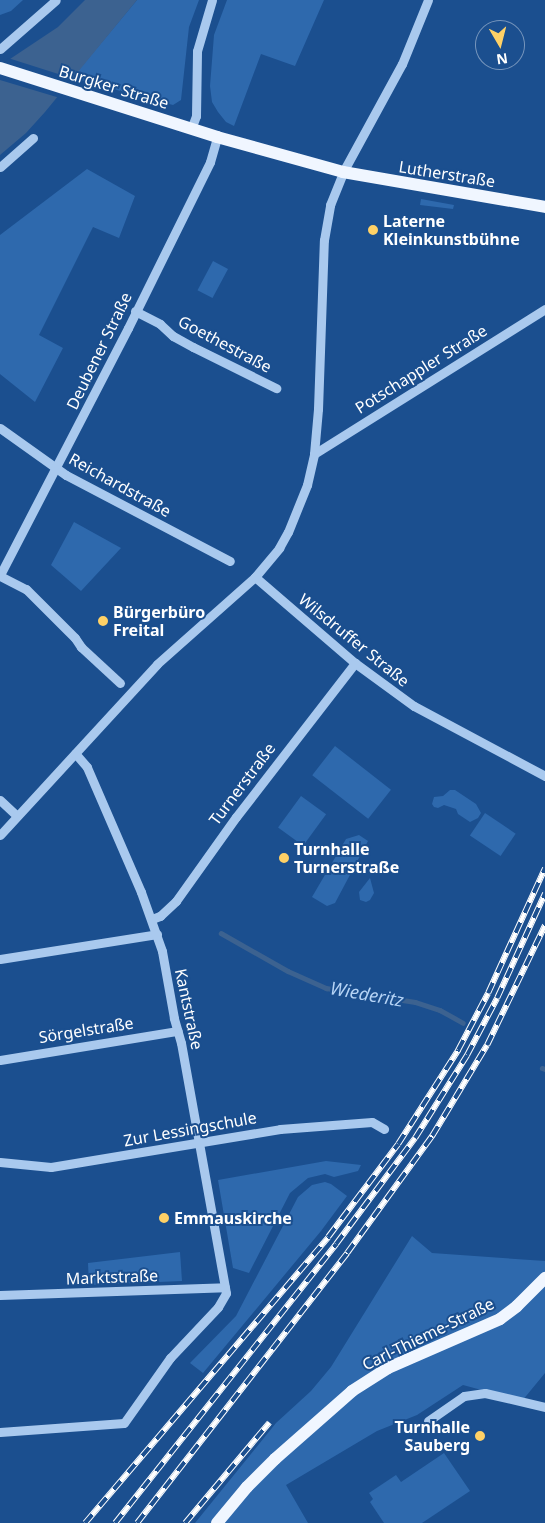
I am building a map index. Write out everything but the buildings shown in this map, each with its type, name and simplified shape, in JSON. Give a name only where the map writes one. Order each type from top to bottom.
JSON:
[{"type":"main road","name":"Burgker Straße","points":[[0,68],[217,137]]},
{"type":"main road","name":"Lutherstraße","points":[[217,137],[343,172],[545,208]]},
{"type":"main road","name":"Carl-Thieme-Straße","points":[[217,1523],[247,1487],[275,1459],[352,1391],[388,1368],[500,1319],[518,1306],[545,1278]]},
{"type":"street","points":[[0,49],[56,0]]},
{"type":"street","points":[[191,129],[196,116],[197,51],[212,0]]},
{"type":"street","points":[[0,835],[157,664],[255,576],[279,548],[296,516],[307,485],[314,454],[318,409],[324,240],[330,205],[343,172],[402,64],[428,0]]},
{"type":"street","name":"Deubener Straße","points":[[0,575],[57,468],[210,162],[217,137]]},
{"type":"street","points":[[0,167],[34,138]]},
{"type":"street","name":"Potschappler Straße","points":[[314,454],[545,309]]},
{"type":"street","name":"Goethestraße","points":[[136,311],[160,324],[173,336],[276,388]]},
{"type":"street","name":"Reichardstraße","points":[[0,428],[57,468],[230,562]]},
{"type":"street","points":[[0,575],[26,589],[75,638],[81,647],[120,683]]},
{"type":"street","name":"Wilsdruffer Straße","points":[[255,576],[354,663],[423,712],[545,776]]},
{"type":"street","name":"Turnerstraße","points":[[152,919],[160,916],[175,903],[236,817],[354,663]]},
{"type":"street","name":"Kantstraße","points":[[75,753],[87,767],[157,934],[178,1031],[225,1287]]},
{"type":"street","points":[[0,800],[17,816]]},
{"type":"street","points":[[0,959],[157,934]]},
{"type":"street","name":"Sörgelstraße","points":[[0,1060],[178,1031]]},
{"type":"street","name":"Zur Lessingschule","points":[[0,1162],[52,1167],[280,1129],[372,1122],[384,1130]]},
{"type":"street","points":[[0,1432],[124,1423],[170,1358],[222,1302],[226,1293],[225,1287]]},
{"type":"street","name":"Marktstraße","points":[[0,1295],[225,1287]]},
{"type":"street","points":[[428,1421],[464,1396],[485,1393],[545,1407]]},
{"type":"shaded area","points":[[0,0],[23,0],[11,11],[0,15]]},
{"type":"shaded area","points":[[85,0],[137,0],[45,112],[26,133],[0,155],[0,74],[10,59],[58,27]]},
{"type":"shaded area","points":[[137,0],[199,0],[189,27],[181,100],[173,105],[72,78]]},
{"type":"shaded area","points":[[227,0],[324,0],[295,66],[261,54],[234,126],[226,122],[212,102],[210,86],[214,35]]},
{"type":"shaded area","points":[[87,169],[135,196],[119,238],[93,227],[39,335],[63,348],[35,402],[0,374],[0,235]]},
{"type":"shaded area","points":[[421,199],[454,205],[453,209],[420,205]]},
{"type":"shaded area","points":[[213,261],[228,269],[213,298],[198,290]]},
{"type":"shaded area","points":[[74,522],[121,548],[81,591],[51,565]]},
{"type":"shaded area","points":[[335,746],[391,790],[368,819],[312,775]]},
{"type":"shaded area","points":[[450,790],[455,790],[476,804],[481,813],[478,818],[470,822],[458,814],[456,809],[444,805],[438,808],[434,807],[432,804],[434,797],[443,796]]},
{"type":"shaded area","points":[[301,796],[326,814],[303,846],[278,828]]},
{"type":"shaded area","points":[[485,813],[516,834],[501,856],[470,835]]},
{"type":"shaded area","points":[[359,835],[368,841],[335,903],[327,906],[312,897],[346,839]]},
{"type":"shaded area","points":[[370,878],[374,893],[370,900],[366,902],[360,900],[359,892]]},
{"type":"shaded area","points":[[326,1161],[361,1165],[358,1171],[334,1177],[325,1174],[308,1178],[290,1193],[249,1273],[233,1268],[218,1180]]},
{"type":"shaded area","points":[[325,1182],[331,1184],[347,1196],[321,1231],[203,1373],[190,1363],[236,1316],[298,1197],[312,1185]]},
{"type":"shaded area","points":[[412,1236],[432,1253],[545,1261],[545,1373],[522,1401],[463,1385],[417,1415],[377,1431],[286,1485],[308,1523],[195,1523],[276,1423],[311,1391],[331,1367]]},
{"type":"shaded area","points":[[180,1252],[182,1281],[89,1285],[88,1263]]},
{"type":"shaded area","points":[[444,1453],[470,1491],[422,1523],[384,1523],[370,1502],[373,1499],[369,1493],[396,1475],[401,1482]]},
{"type":"pier","points":[[8,58],[74,79],[60,98],[0,80],[0,70]]},
{"type":"waterway","name":"Wiederitz","points":[[221,933],[288,971],[326,988],[415,1002],[440,1010],[463,1023]]},
{"type":"railway","points":[[85,1523],[328,1237],[398,1144],[458,1050],[488,993],[545,868]]},
{"type":"railway","points":[[115,1523],[336,1244],[415,1138],[467,1055],[497,998],[545,893]]},
{"type":"railway","points":[[137,1523],[347,1253],[432,1136],[487,1045],[545,925]]},
{"type":"railway","points":[[185,1523],[269,1423]]},
{"type":"place","name":"Laterne Kleinkunstbühne","points":[[373,230]]},
{"type":"place","name":"Bürgerbüro Freital","points":[[103,621]]},
{"type":"place","name":"Turnhalle Turnerstraße","points":[[284,858]]},
{"type":"place","name":"Emmauskirche","points":[[164,1218]]},
{"type":"place","name":"Turnhalle Sauberg","points":[[480,1436]]}]
